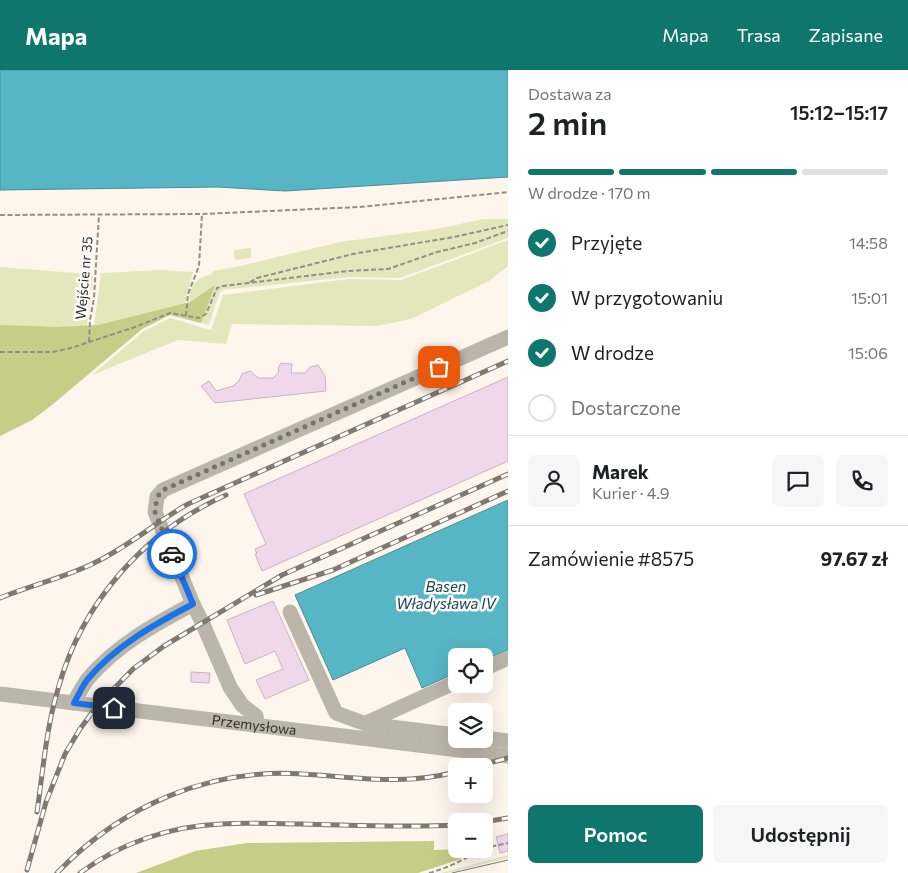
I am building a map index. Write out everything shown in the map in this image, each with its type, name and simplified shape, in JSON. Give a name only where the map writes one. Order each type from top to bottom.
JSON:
[{"type":"lane","points":[[257,725],[256,716],[242,706],[230,686],[193,604],[155,512],[157,497],[163,490],[508,337]]},
{"type":"lane","points":[[74,703],[87,680],[110,658],[146,629],[193,604]]},
{"type":"lane","points":[[290,612],[336,714],[366,724],[448,734]]},
{"type":"lane","points":[[493,665],[508,658]]},
{"type":"lane","points":[[366,724],[448,686]]},
{"type":"lane","name":"Przemysłowa","points":[[0,694],[508,756]]},
{"type":"lane","points":[[363,739],[366,724]]},
{"type":"lane","points":[[493,739],[508,741]]},
{"type":"path","points":[[0,215],[202,214],[360,207],[508,192]]},
{"type":"path","points":[[186,316],[188,294],[199,266],[202,214]]},
{"type":"path","name":"Wejście nr 35","points":[[89,342],[94,298],[99,215]]},
{"type":"path","points":[[248,283],[256,278],[345,255],[454,237],[508,225]]},
{"type":"path","points":[[0,352],[53,352],[135,327],[164,314],[170,313],[199,318],[206,314],[217,288],[222,286],[348,271],[388,269],[508,231]]},
{"type":"path","points":[[493,846],[508,843]]},
{"type":"path","points":[[428,873],[440,870],[467,858]]},
{"type":"green space","points":[[483,219],[508,219],[508,238],[400,278],[349,277],[222,290],[209,325],[170,315],[142,329],[32,420],[0,436],[0,267],[88,274],[93,276],[87,326],[94,326],[101,273],[160,270],[193,272],[185,304],[190,302],[190,292],[194,284],[198,280],[211,275],[213,271],[340,242],[437,229]]},
{"type":"green space","points":[[508,240],[508,266],[489,281],[411,319],[377,326],[232,324],[226,344],[178,340],[92,375],[144,331],[170,318],[211,330],[223,295],[348,279],[401,280]]},
{"type":"green space","points":[[251,248],[251,258],[235,260],[234,250]]},
{"type":"green space","points":[[215,285],[201,323],[170,315],[142,329],[32,420],[0,436],[0,325],[59,327],[98,325],[190,302]]},
{"type":"green space","points":[[434,841],[434,850],[448,849],[448,858],[461,859],[418,873],[136,873],[195,851],[247,843]]},
{"type":"green space","points":[[508,855],[508,858],[441,873]]},
{"type":"water","points":[[0,70],[508,70],[508,177],[285,191],[218,187],[0,190]]},
{"type":"water","name":"Basen Władysława IV","points":[[508,500],[508,650],[493,656],[493,648],[448,648],[448,677],[422,688],[405,648],[333,680],[295,595]]},
{"type":"building","points":[[281,363],[292,364],[291,373],[305,373],[310,367],[318,365],[325,376],[326,391],[215,403],[201,386],[209,381],[216,391],[233,386],[239,381],[242,374],[250,371],[258,378],[273,378],[279,372],[278,368]]},
{"type":"building","points":[[508,377],[508,461],[262,571],[255,554],[257,554],[255,549],[266,544],[244,494]]},
{"type":"building","points":[[273,601],[309,680],[265,699],[256,680],[283,669],[275,651],[245,664],[227,620]]},
{"type":"building","points":[[191,672],[210,673],[209,683],[191,682]]},
{"type":"building","points":[[508,834],[508,851],[500,853],[496,837]]},
{"type":"tram line","points":[[452,873],[508,860]]},
{"type":"railway","points":[[0,598],[94,563],[119,550],[188,504],[508,361]]},
{"type":"railway","points":[[27,870],[46,802],[65,754],[97,706],[133,669],[164,646],[282,575],[508,474]]},
{"type":"railway","points":[[256,595],[333,570],[508,491]]},
{"type":"railway","points":[[37,812],[54,704],[69,657],[83,627],[100,599],[120,573],[143,550],[196,510],[226,495]]},
{"type":"railway","points":[[493,762],[508,758]]},
{"type":"railway","points":[[57,873],[82,849],[109,828],[169,796],[200,785],[233,778],[267,774],[302,774],[397,780],[448,774]]},
{"type":"railway","points":[[493,820],[508,818]]},
{"type":"railway","points":[[80,873],[95,862],[129,845],[165,832],[202,825],[251,823],[448,825]]},
{"type":"way so far","points":[[172,554],[155,512],[157,497],[163,490],[439,367]]},
{"type":"route","points":[[114,708],[74,703],[87,680],[110,658],[146,629],[193,604],[172,554]]}]
